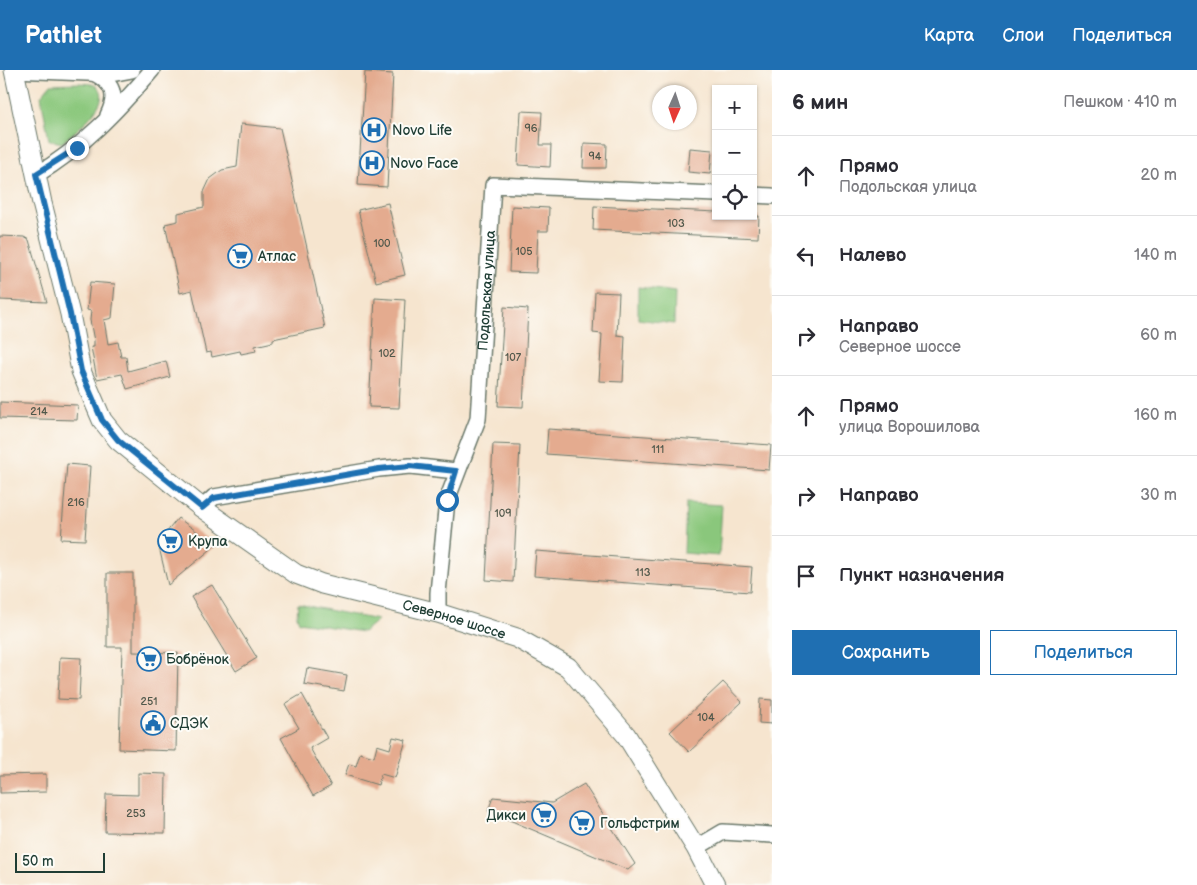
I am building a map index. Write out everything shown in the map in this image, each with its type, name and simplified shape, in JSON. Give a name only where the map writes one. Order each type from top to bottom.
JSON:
[{"type":"main road","name":"Северное шоссе","points":[[14,70],[36,174],[70,314],[81,371],[102,420],[118,440],[202,508],[296,574],[322,584],[438,613],[517,638],[568,667],[626,735],[696,848],[715,885]]},
{"type":"street","points":[[14,70],[111,74],[132,70]]},
{"type":"street","points":[[36,174],[77,148],[102,125],[152,70]]},
{"type":"street","points":[[92,72],[106,79],[114,97],[111,108],[102,125]]},
{"type":"street","name":"Подольская улица","points":[[438,613],[438,593],[447,500],[456,471],[478,419],[493,185],[712,194]]},
{"type":"street","points":[[757,196],[772,196]]},
{"type":"street","points":[[202,508],[214,498],[379,469],[410,466],[456,471]]},
{"type":"street","points":[[696,848],[723,832],[772,835]]},
{"type":"green space","points":[[51,84],[93,84],[101,92],[101,100],[97,108],[62,143],[49,140],[41,96]]},
{"type":"green space","points":[[638,287],[675,292],[674,324],[638,319]]},
{"type":"green space","points":[[686,503],[722,505],[719,556],[684,553]]},
{"type":"green space","points":[[298,604],[378,620],[363,632],[299,622],[297,616]]},
{"type":"building","points":[[365,72],[393,74],[387,187],[358,185]]},
{"type":"building","points":[[521,111],[542,112],[540,145],[551,145],[550,167],[518,165]]},
{"type":"building","name":"Атлас","points":[[241,124],[280,128],[325,328],[273,339],[273,342],[255,346],[256,351],[241,354],[240,351],[212,357],[211,352],[206,353],[192,290],[180,293],[165,224],[178,221],[178,213],[204,207],[204,192],[210,179],[222,170],[237,167]]},
{"type":"building","points":[[584,143],[607,144],[606,168],[583,168]]},
{"type":"building","points":[[690,148],[712,150],[710,174],[688,172]]},
{"type":"building","points":[[388,203],[405,275],[376,282],[358,210]]},
{"type":"building","points":[[512,206],[549,208],[548,231],[538,231],[536,273],[509,272]]},
{"type":"building","points":[[594,206],[712,212],[712,220],[757,220],[757,216],[759,216],[758,238],[593,230]]},
{"type":"building","points":[[0,236],[24,237],[29,240],[47,302],[0,300]]},
{"type":"building","points":[[90,282],[115,284],[112,318],[104,320],[108,344],[118,342],[121,357],[126,357],[128,371],[166,361],[170,377],[127,389],[122,374],[97,379],[91,347],[94,347],[94,341],[90,320],[91,311],[87,310]]},
{"type":"building","points":[[595,292],[619,293],[617,335],[625,336],[623,382],[599,381],[602,334],[593,333]]},
{"type":"building","points":[[375,298],[405,300],[399,408],[369,407]]},
{"type":"building","points":[[504,307],[528,309],[523,407],[498,406]]},
{"type":"building","points":[[0,402],[78,405],[77,420],[0,418]]},
{"type":"building","points":[[548,429],[771,445],[769,470],[546,454]]},
{"type":"building","points":[[493,444],[520,445],[513,582],[486,580]]},
{"type":"building","points":[[67,464],[90,466],[85,540],[61,539]]},
{"type":"building","points":[[178,518],[216,545],[168,585],[158,543]]},
{"type":"building","points":[[536,551],[752,567],[750,592],[534,576]]},
{"type":"building","points":[[107,573],[133,573],[133,652],[178,653],[176,751],[119,749],[122,647],[107,647]]},
{"type":"building","points":[[212,585],[257,658],[236,671],[191,597]]},
{"type":"building","points":[[60,657],[81,658],[79,700],[58,699]]},
{"type":"building","points":[[307,668],[347,675],[344,691],[304,684]]},
{"type":"building","points":[[723,682],[742,702],[689,752],[670,732]]},
{"type":"building","points":[[302,694],[327,738],[310,748],[331,786],[313,796],[281,738],[299,728],[285,704]]},
{"type":"building","points":[[760,699],[772,700],[772,724],[759,723]]},
{"type":"building","points":[[393,737],[406,740],[395,778],[381,774],[378,785],[345,775],[349,764],[356,766],[360,753],[374,757],[377,745],[390,749]]},
{"type":"building","points":[[138,773],[166,774],[165,833],[105,832],[106,794],[138,795]]},
{"type":"building","points":[[46,774],[46,792],[0,793],[0,775]]},
{"type":"building","points":[[584,784],[635,864],[628,870],[488,811],[493,797],[552,803]]},
{"type":"place","name":"Novo Life","points":[[374,130]]},
{"type":"place","name":"Novo Face","points":[[372,163]]},
{"type":"place","name":"Атлас","points":[[240,256]]},
{"type":"place","name":"Крупа","points":[[170,541]]},
{"type":"place","name":"Бобрёнок","points":[[149,659]]},
{"type":"place","name":"СДЭК","points":[[153,723]]},
{"type":"place","name":"Дикси","points":[[544,815]]},
{"type":"place","name":"Гольфстрим","points":[[582,823]]},
{"type":"route","points":[[77,148],[36,174],[70,314],[81,371],[102,420],[118,440],[202,508],[214,498],[379,469],[410,466],[456,471],[447,500]]}]
